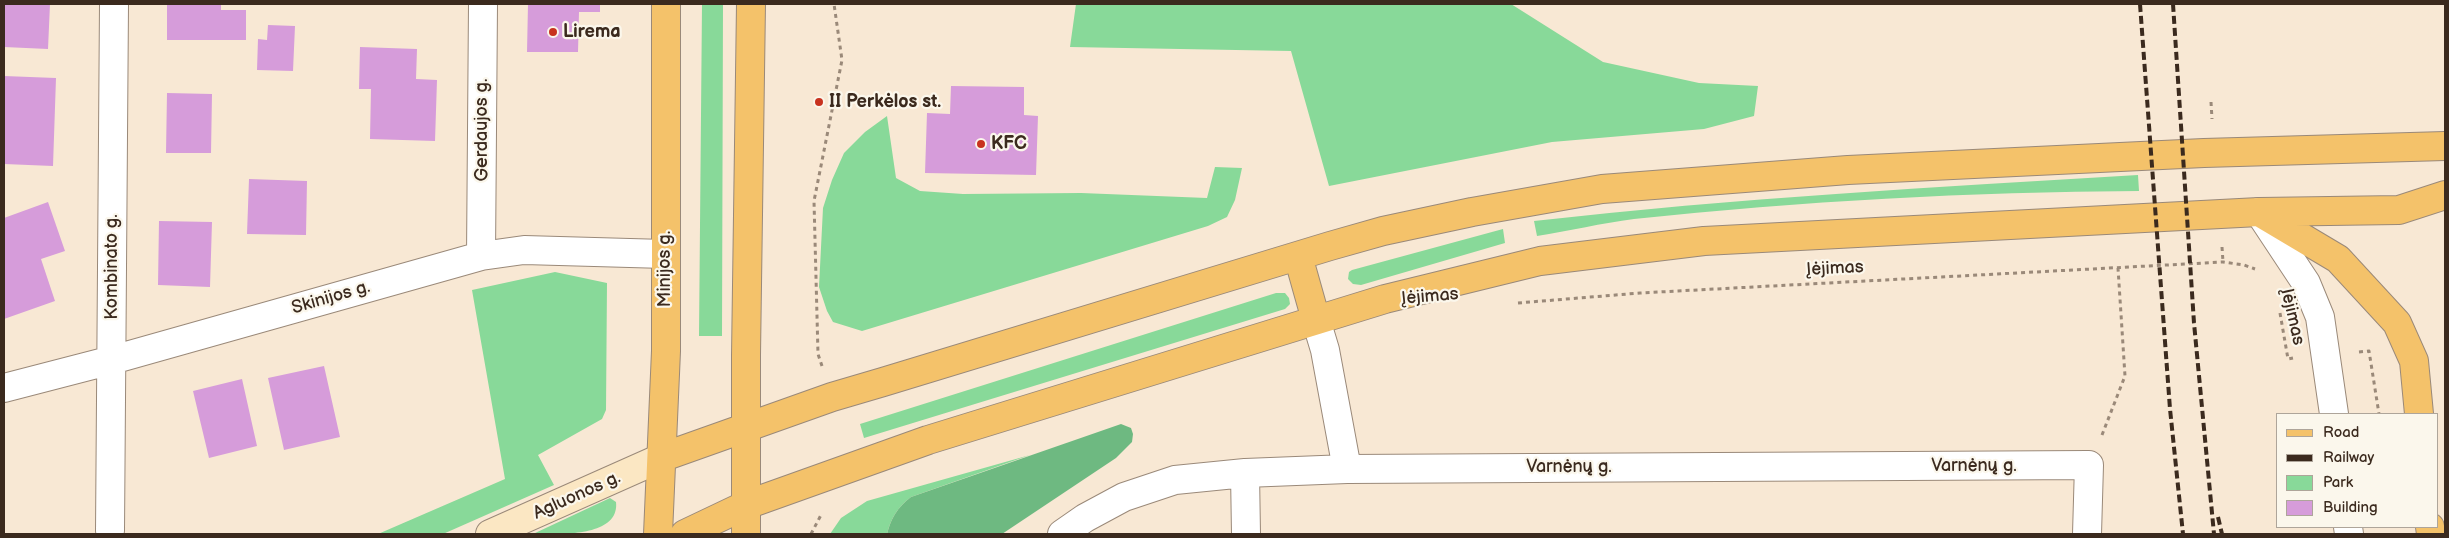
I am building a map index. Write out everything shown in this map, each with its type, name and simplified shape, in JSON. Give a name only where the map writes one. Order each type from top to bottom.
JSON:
[{"type":"main road","name":"Minijos g.","points":[[658,534],[663,457],[666,4]]},
{"type":"main road","points":[[746,534],[751,4]]},
{"type":"main road","points":[[663,457],[832,397],[1298,256],[1383,232],[1463,214],[1602,190],[1848,170],[2204,152],[2445,146]]},
{"type":"main road","points":[[685,534],[746,505],[928,440],[1386,299],[1540,261],[1606,251],[1704,241],[2259,212],[2398,210],[2444,196]]},
{"type":"main road","points":[[2259,212],[2338,259],[2397,323],[2414,361],[2419,413]]},
{"type":"main road","points":[[1298,256],[1316,320]]},
{"type":"main road","name":"Agluonos g.","points":[[490,534],[663,457]]},
{"type":"street","name":"Kombinato g.","points":[[110,531],[114,4]]},
{"type":"street","name":"Gerdaujos g.","points":[[481,256],[483,4]]},
{"type":"street","points":[[2259,212],[2306,283],[2320,317],[2334,413]]},
{"type":"street","name":"Skinijos g.","points":[[4,388],[112,360],[481,256],[524,250],[665,254]]},
{"type":"street","points":[[1316,320],[1325,350],[1348,468]]},
{"type":"street","points":[[2087,534],[2089,465]]},
{"type":"street","name":"Varnėnų g.","points":[[1062,534],[1085,518],[1124,497],[1175,480],[1245,473],[1348,468],[2089,465]]},
{"type":"street","points":[[1245,473],[1246,534]]},
{"type":"path","points":[[832,397],[818,354],[814,201],[842,60],[834,4]]},
{"type":"path","name":"Įėjimas","points":[[1513,304],[1640,294],[2223,262],[2244,265],[2260,271]]},
{"type":"path","points":[[2089,465],[2126,376],[2118,268]]},
{"type":"path","name":"Įėjimas","points":[[2278,306],[2288,359]]},
{"type":"path","points":[[2369,351],[2379,413]]},
{"type":"path","points":[[811,534],[815,524],[851,467]]},
{"type":"green space","points":[[702,4],[723,4],[722,336],[699,336]]},
{"type":"green space","points":[[1076,4],[1511,4],[1603,62],[1699,83],[1758,86],[1754,116],[1704,129],[1552,142],[1329,186],[1291,51],[1070,47]]},
{"type":"green space","points":[[887,116],[896,178],[920,191],[963,194],[1081,193],[1207,198],[1215,167],[1242,168],[1235,200],[1227,217],[1208,226],[862,331],[833,322],[819,287],[823,208],[832,180],[844,153],[865,132]]},
{"type":"green space","points":[[2138,175],[2139,191],[2012,193],[1823,202],[1634,219],[1537,236],[1534,221],[1760,200]]},
{"type":"green space","points":[[1503,229],[1505,243],[1361,285],[1353,284],[1348,279],[1349,272],[1352,270]]},
{"type":"green space","points":[[555,272],[607,283],[606,410],[602,419],[538,455],[554,485],[443,534],[378,534],[505,479],[472,290]]},
{"type":"green space","points":[[1276,293],[1285,293],[1289,298],[1290,304],[1285,309],[864,438],[860,424]]},
{"type":"green space","points":[[1121,424],[1131,428],[1133,434],[1132,442],[1116,458],[1002,534],[887,534],[895,514],[911,497]]},
{"type":"green space","points":[[1030,455],[911,497],[895,514],[887,534],[830,534],[841,518],[867,501]]},
{"type":"green space","points":[[610,498],[616,502],[615,514],[608,522],[598,528],[571,533],[533,534]]},
{"type":"building","points":[[4,4],[50,4],[48,49],[4,47]]},
{"type":"building","points":[[167,4],[221,4],[221,10],[246,10],[246,40],[167,40]]},
{"type":"building","name":"Lirema","points":[[528,4],[600,4],[600,12],[579,12],[578,52],[527,52]]},
{"type":"building","points":[[268,25],[295,26],[293,71],[257,70],[258,39],[267,40]]},
{"type":"building","points":[[360,47],[417,49],[416,79],[437,80],[435,141],[370,139],[371,89],[359,89]]},
{"type":"building","points":[[4,76],[56,78],[53,166],[4,164]]},
{"type":"building","name":"KFC","points":[[951,86],[1024,87],[1024,115],[1038,116],[1036,175],[925,173],[927,113],[950,114]]},
{"type":"building","points":[[167,93],[212,94],[211,153],[166,153]]},
{"type":"building","points":[[249,179],[307,181],[306,235],[247,234]]},
{"type":"building","points":[[48,202],[65,251],[41,259],[55,301],[4,319],[4,218]]},
{"type":"building","points":[[159,221],[212,222],[210,287],[158,285]]},
{"type":"building","points":[[324,366],[340,437],[284,450],[268,378]]},
{"type":"building","points":[[242,379],[257,446],[209,458],[193,391]]},
{"type":"railway","points":[[2140,4],[2170,409],[2183,534]]},
{"type":"railway","points":[[2173,4],[2194,323],[2214,534]]},
{"type":"railway","points":[[2218,517],[2222,534]]},
{"type":"place","name":"Lirema","points":[[553,32]]},
{"type":"place","name":"II Perkėlos st.","points":[[819,102]]},
{"type":"place","name":"KFC","points":[[981,144]]}]
